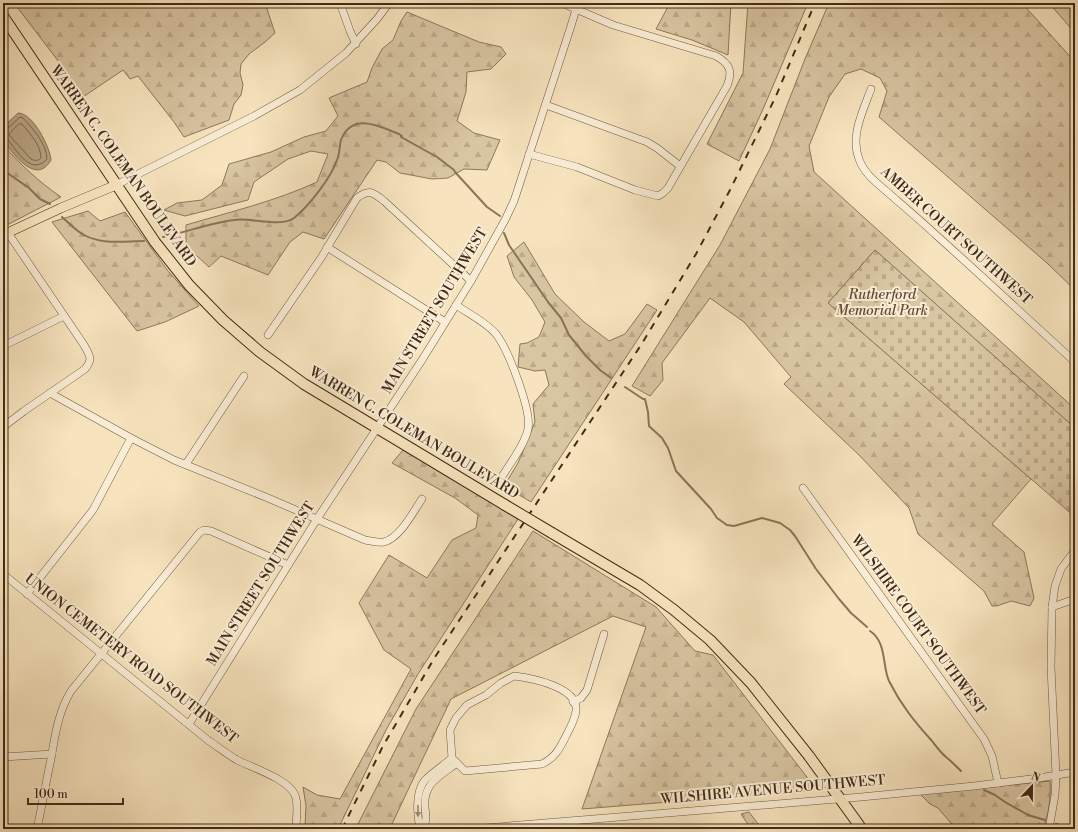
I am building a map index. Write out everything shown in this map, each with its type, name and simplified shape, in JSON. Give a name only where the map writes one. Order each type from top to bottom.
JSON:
[{"type":"highway","name":"WARREN C. COLEMAN BOULEVARD","points":[[3,16],[116,185],[175,268],[223,320],[260,352],[304,384],[640,585],[674,610],[710,640],[752,683],[862,828]]},
{"type":"main road","points":[[5,234],[116,185]]},
{"type":"street","points":[[340,3],[356,44]]},
{"type":"street","points":[[116,185],[280,102],[300,90],[326,71],[356,44],[389,3]]},
{"type":"street","points":[[529,154],[577,167],[635,190],[658,196],[668,188],[727,86],[730,77],[731,72],[728,66],[723,60],[716,56],[704,51],[613,24],[562,3]]},
{"type":"street","name":"MAIN STREET SOUTHWEST","points":[[189,724],[288,565],[446,322],[505,220],[514,201],[576,9]]},
{"type":"street","name":"AMBER COURT SOUTHWEST","points":[[871,90],[856,135],[856,149],[864,169],[875,181],[1075,362]]},
{"type":"street","points":[[546,104],[647,142],[680,166]]},
{"type":"street","points":[[268,335],[327,247],[357,198],[362,194],[369,192],[376,194],[471,281]]},
{"type":"street","points":[[3,427],[85,369],[90,360],[84,345],[5,234]]},
{"type":"street","points":[[327,247],[446,322]]},
{"type":"street","points":[[456,305],[483,323],[495,333],[500,340],[511,362],[526,406],[529,419],[528,430],[503,475]]},
{"type":"street","points":[[3,346],[64,316]]},
{"type":"street","points":[[186,464],[244,376]]},
{"type":"street","points":[[50,393],[174,460],[268,498],[365,540],[384,542],[394,536],[404,525],[422,499]]},
{"type":"street","points":[[27,594],[92,510],[131,438]]},
{"type":"street","name":"WILSHIRE COURT SOUTHWEST","points":[[803,488],[984,739],[992,756],[998,783]]},
{"type":"street","points":[[38,829],[60,714],[67,698],[200,532],[204,530],[211,530],[288,565]]},
{"type":"street","points":[[1049,829],[1055,795],[1056,775],[1051,667],[1052,607],[1055,586],[1062,569],[1075,550]]},
{"type":"street","name":"UNION CEMETERY ROAD SOUTHWEST","points":[[3,574],[209,741],[235,759],[288,785],[294,794],[297,803],[296,829]]},
{"type":"street","points":[[1052,607],[1075,599]]},
{"type":"street","points":[[573,702],[581,698],[587,690],[604,634]]},
{"type":"street","points":[[514,676],[524,677],[553,685],[565,692],[573,702],[576,710],[570,728],[558,751],[551,759],[542,764],[465,771],[455,761],[450,730],[456,718],[467,704],[486,695],[514,676]]},
{"type":"street","points":[[3,757],[52,754]]},
{"type":"street","points":[[420,829],[418,798],[420,788],[425,780],[455,761]]},
{"type":"street","points":[[424,829],[426,823],[425,801],[427,790],[431,783],[455,761]]},
{"type":"street","name":"WILSHIRE AVENUE SOUTHWEST","points":[[473,829],[841,799],[998,783],[1075,772]]},
{"type":"green space","points":[[14,3],[265,3],[275,33],[249,54],[241,64],[240,73],[243,85],[241,95],[234,104],[229,120],[184,137],[138,76],[130,79],[123,70],[80,99],[62,66]]},
{"type":"green space","points":[[670,3],[731,3],[728,55],[692,40],[656,29]]},
{"type":"green space","points":[[748,3],[808,3],[764,107],[739,161],[707,144],[743,73]]},
{"type":"green space","points":[[829,3],[1022,3],[1075,62],[1075,290],[1047,263],[879,117],[887,91],[880,78],[861,69],[845,74],[829,97],[809,146],[814,172],[1075,409],[1075,428],[875,250],[828,303],[1031,479],[992,524],[1024,552],[1034,598],[1030,606],[1011,601],[997,606],[992,606],[984,591],[918,534],[909,508],[859,455],[784,384],[791,377],[744,322],[710,298],[662,363],[663,380],[650,396],[632,386],[720,245],[770,149],[805,59]]},
{"type":"green space","points":[[1049,3],[1075,3],[1075,33]]},
{"type":"green space","points":[[407,12],[479,42],[501,47],[506,54],[491,69],[467,72],[466,92],[457,121],[474,133],[500,140],[487,170],[464,169],[448,178],[432,179],[400,173],[386,162],[377,160],[324,239],[303,232],[290,242],[268,275],[221,256],[209,267],[186,246],[186,225],[269,201],[317,182],[328,154],[311,151],[288,159],[254,182],[248,200],[185,216],[164,210],[177,203],[202,200],[222,185],[229,164],[271,152],[304,137],[326,131],[338,116],[329,98],[367,82],[372,68],[382,49],[393,40],[401,21]]},
{"type":"green space","points":[[3,145],[30,173],[61,197],[3,227]]},
{"type":"green space","points":[[88,211],[100,221],[125,212],[168,271],[199,306],[165,322],[137,331],[52,222]]},
{"type":"green space","points":[[524,242],[555,294],[584,322],[609,341],[625,334],[647,304],[657,310],[531,502],[504,486],[518,463],[535,422],[533,404],[549,385],[545,370],[535,371],[518,367],[520,344],[527,343],[539,337],[545,322],[532,300],[514,277],[507,256]]},
{"type":"green space","name":"Rutherford Memorial Park","points":[[875,250],[1075,428],[1075,517],[828,303]]},
{"type":"green space","points":[[403,450],[518,519],[418,674],[386,730],[338,829],[307,829],[305,826],[306,806],[303,787],[317,795],[340,799],[411,669],[384,650],[359,603],[389,555],[427,578],[452,540],[476,528],[478,515],[455,498],[392,463]]},
{"type":"green space","points":[[533,531],[656,607],[695,651],[713,655],[813,785],[805,791],[582,809],[646,627],[613,616],[451,699],[391,826],[357,826],[416,709]]},
{"type":"green space","points":[[1050,781],[1049,805],[1043,829],[956,829],[938,808],[930,804],[920,794]]},
{"type":"green space","points":[[749,812],[762,829],[751,829],[741,814]]},
{"type":"water","points":[[18,113],[24,114],[35,124],[48,147],[51,160],[45,167],[39,170],[32,169],[19,160],[3,141],[3,127]]},
{"type":"waterway","points":[[163,237],[216,223],[240,219],[281,222],[294,218],[312,200],[330,175],[338,158],[341,140],[346,131],[352,126],[359,124],[375,125],[399,134],[402,136],[401,137],[437,157],[454,170],[487,207],[500,216]]},
{"type":"waterway","points":[[3,170],[29,188],[40,199],[50,204]]},
{"type":"waterway","points":[[62,217],[78,231],[91,238],[114,242],[144,241]]},
{"type":"waterway","points":[[504,233],[509,245],[548,302],[561,318],[569,335],[586,356],[600,370],[611,378]]},
{"type":"waterway","points":[[625,387],[645,399],[649,426],[662,438],[668,448],[676,471],[711,509],[717,518],[727,525],[734,526],[762,518],[780,523],[790,530],[816,569],[839,599],[851,613],[867,627]]},
{"type":"waterway","points":[[870,631],[879,641],[882,648],[889,681],[903,705],[940,751],[961,771]]},
{"type":"waterway","points":[[984,790],[1028,815],[1045,820]]},
{"type":"waterway","points":[[1056,824],[1073,829]]},
{"type":"railway","points":[[342,829],[383,746],[435,657],[641,345],[696,254],[730,190],[776,96],[815,3]]}]
